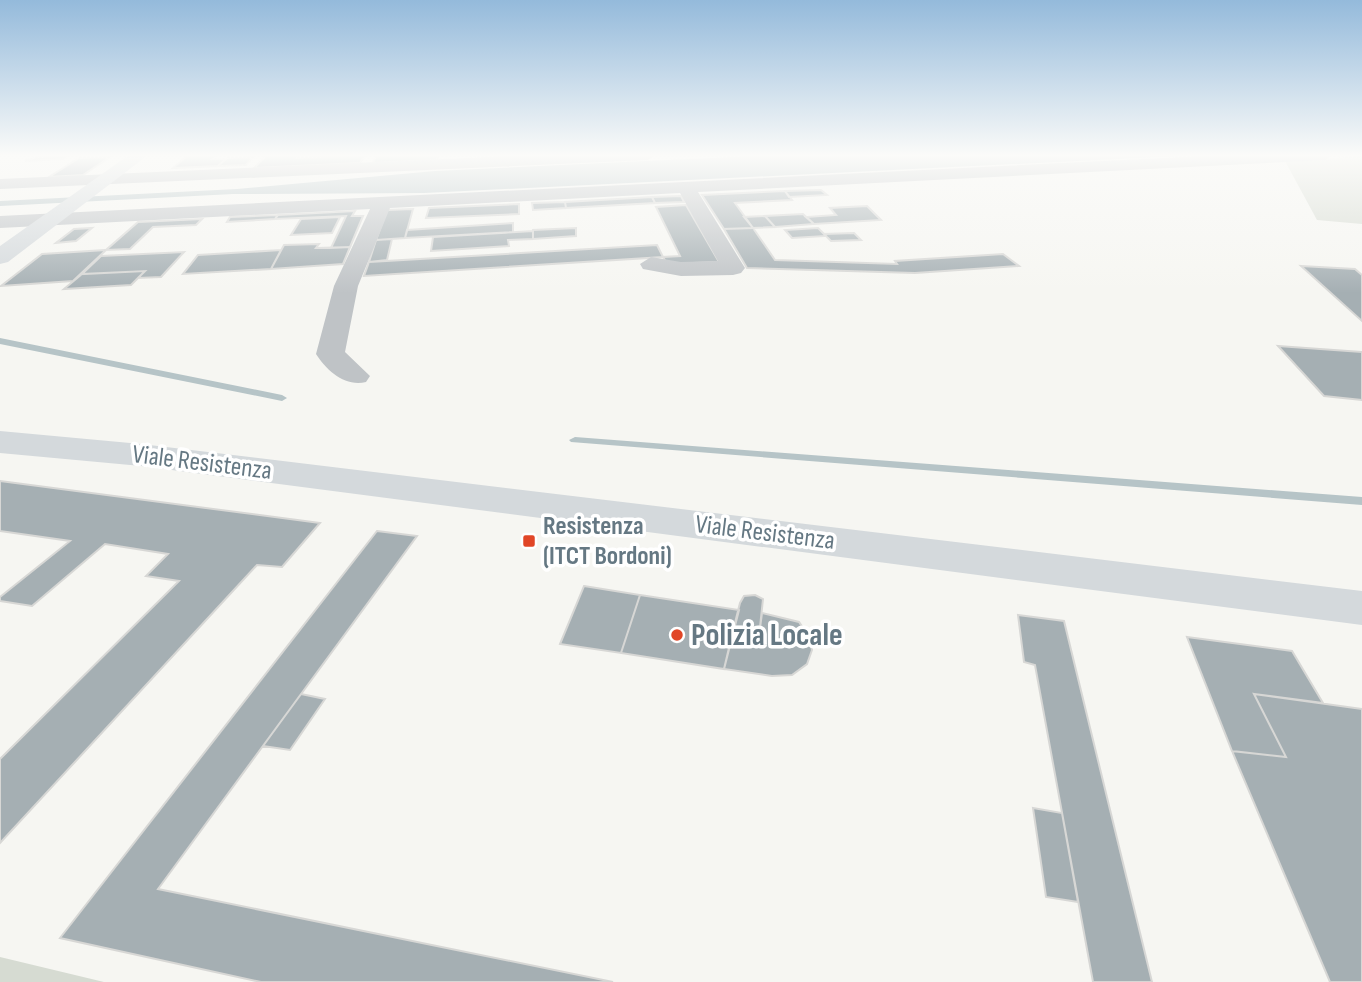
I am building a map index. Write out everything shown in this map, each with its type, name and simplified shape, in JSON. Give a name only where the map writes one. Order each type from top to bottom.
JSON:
[{"type":"main road","points":[[0,257],[77,201]]},
{"type":"main road","name":"Viale Resistenza","points":[[0,442],[154,457],[1362,608]]},
{"type":"street","points":[[0,222],[442,201]]},
{"type":"street","points":[[651,264],[681,269],[733,268],[694,201]]},
{"type":"street","points":[[355,376],[330,354],[346,286],[382,204]]},
{"type":"shaded area","points":[[0,201],[3,201],[100,201],[0,206]]},
{"type":"shaded area","points":[[1307,201],[1362,201],[1362,224],[1317,220]]},
{"type":"shaded area","points":[[0,957],[104,982],[0,982]]},
{"type":"building","points":[[654,201],[684,202],[655,203]]},
{"type":"building","points":[[654,201],[655,203],[566,208],[565,202]]},
{"type":"building","points":[[706,201],[776,201],[735,203],[753,228],[724,229]]},
{"type":"building","points":[[565,202],[566,208],[533,210],[532,203]]},
{"type":"building","points":[[519,204],[519,214],[426,218],[429,208]]},
{"type":"building","points":[[686,205],[719,262],[667,264],[663,257],[680,256],[656,207]]},
{"type":"building","points":[[867,206],[881,220],[814,224],[806,217],[836,215],[830,208]]},
{"type":"building","points":[[413,209],[405,238],[376,240],[387,210]]},
{"type":"building","points":[[355,211],[352,216],[363,216],[350,247],[331,248],[346,216],[275,219],[278,215]]},
{"type":"building","points":[[803,214],[814,224],[775,227],[765,216]]},
{"type":"building","points":[[278,215],[275,219],[227,222],[230,217]]},
{"type":"building","points":[[765,216],[775,227],[753,228],[744,217]]},
{"type":"building","points":[[340,217],[332,233],[291,235],[301,219]]},
{"type":"building","points":[[202,219],[196,225],[153,227],[130,249],[106,250],[138,222]]},
{"type":"building","points":[[513,223],[513,232],[405,238],[407,230]]},
{"type":"building","points":[[92,228],[76,241],[56,243],[74,229]]},
{"type":"building","points":[[576,228],[576,236],[533,239],[533,230]]},
{"type":"building","points":[[753,228],[775,260],[897,264],[895,261],[1003,254],[1019,266],[915,273],[747,268],[724,229]]},
{"type":"building","points":[[818,228],[826,236],[792,238],[785,230]]},
{"type":"building","points":[[533,231],[533,239],[508,240],[509,246],[431,251],[433,237]]},
{"type":"building","points":[[854,233],[861,240],[831,241],[824,234]]},
{"type":"building","points":[[392,239],[387,260],[369,262],[376,240]]},
{"type":"building","points":[[319,244],[316,248],[350,247],[343,264],[271,269],[284,245]]},
{"type":"building","points":[[657,245],[663,257],[364,276],[369,262]]},
{"type":"building","points":[[106,250],[73,281],[1,286],[42,254]]},
{"type":"building","points":[[281,250],[271,269],[183,274],[198,255]]},
{"type":"building","points":[[184,252],[161,277],[138,278],[145,271],[82,274],[101,256]]},
{"type":"building","points":[[1301,266],[1355,269],[1362,275],[1362,321]]},
{"type":"building","points":[[145,271],[131,285],[64,289],[82,274]]},
{"type":"building","points":[[1278,346],[1362,352],[1362,400],[1324,396]]},
{"type":"building","points":[[0,481],[320,523],[282,567],[257,565],[0,843],[0,759],[179,581],[146,576],[168,554],[105,544],[32,606],[0,601],[0,597],[70,541],[0,531]]},
{"type":"building","points":[[377,531],[417,536],[158,889],[613,982],[261,982],[60,938]]},
{"type":"building","points":[[584,586],[640,595],[621,653],[560,644]]},
{"type":"building","points":[[640,595],[739,610],[724,669],[621,653]]},
{"type":"building","points":[[755,595],[763,599],[759,636],[733,631],[744,596]]},
{"type":"building","points":[[762,613],[799,622],[809,637],[812,650],[807,664],[792,675],[772,676],[724,669],[733,631],[759,636]]},
{"type":"building","points":[[1018,615],[1064,621],[1152,982],[1093,982],[1035,665],[1024,662]]},
{"type":"building","points":[[1187,637],[1292,651],[1323,703],[1254,694],[1286,757],[1232,751]]},
{"type":"building","points":[[301,694],[325,699],[290,750],[263,746]]},
{"type":"building","points":[[1254,694],[1362,709],[1362,982],[1330,982],[1232,751],[1286,757]]},
{"type":"building","points":[[1033,808],[1062,813],[1078,902],[1046,897]]},
{"type":"waterway","points":[[0,341],[282,398]]},
{"type":"waterway","points":[[575,440],[1362,501]]},
{"type":"place","name":"Resistenza (ITCT Bordoni)","points":[[529,541]]},
{"type":"place","name":"Polizia Locale","points":[[677,635]]}]
